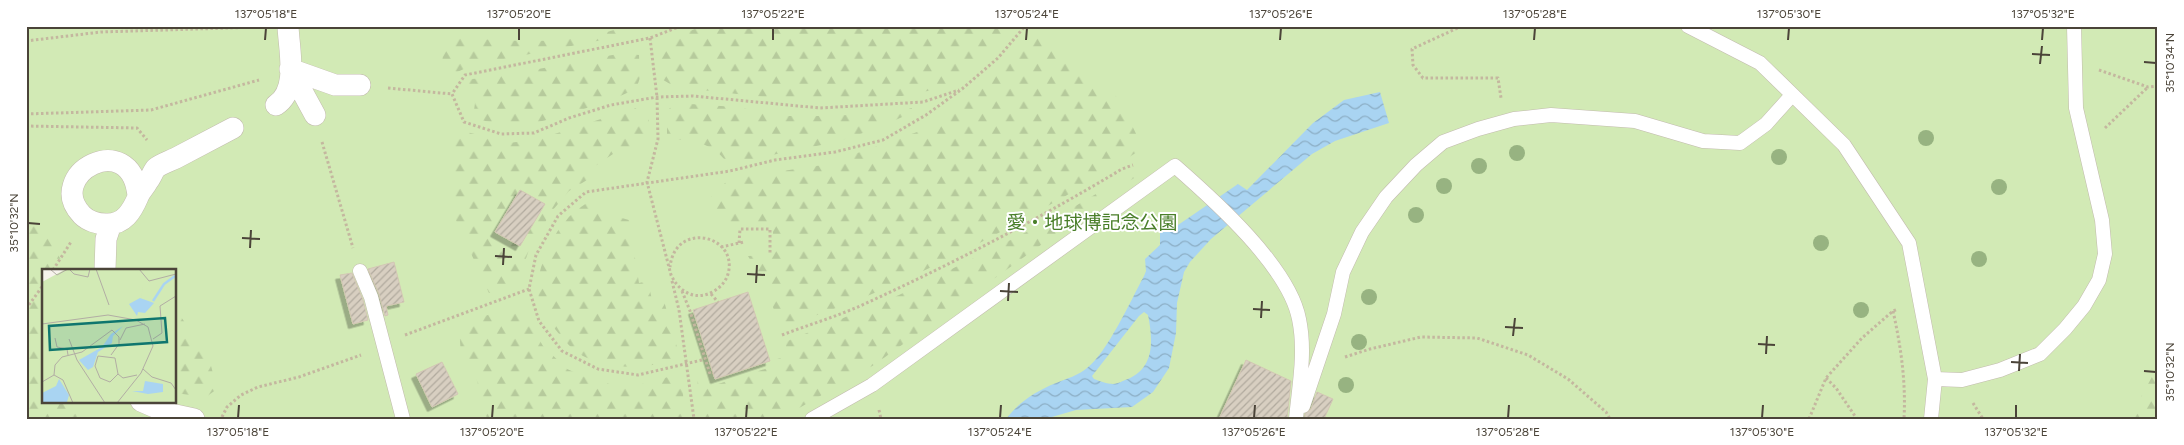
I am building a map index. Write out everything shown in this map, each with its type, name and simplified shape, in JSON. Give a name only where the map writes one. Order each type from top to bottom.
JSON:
[{"type":"street","points":[[276,104],[283,100],[290,88],[288,26]]},
{"type":"street","points":[[290,69],[335,85],[360,85]]},
{"type":"street","points":[[290,69],[315,114]]},
{"type":"street","points":[[93,225],[129,214],[156,168],[233,128]]},
{"type":"street","points":[[105,269],[106,238],[82,214],[76,206],[73,196],[74,184],[78,175],[86,166],[95,162],[106,160],[117,162],[133,175],[138,196]]},
{"type":"street","points":[[143,402],[171,414],[194,419]]},
{"type":"lane","points":[[1688,26],[1760,63],[1844,145],[1909,243],[1935,379],[1930,419]]},
{"type":"lane","points":[[1935,379],[1962,380],[2000,370],[2040,354],[2065,329],[2084,306],[2099,280],[2105,254],[2102,220],[2076,108],[2074,26]]},
{"type":"lane","points":[[1297,419],[1334,314],[1343,272],[1362,232],[1386,197],[1416,165],[1443,142],[1505,121],[1551,115],[1635,120],[1703,141],[1740,144],[1766,124],[1792,95]]},
{"type":"lane","points":[[812,419],[872,385],[1175,166],[1272,263],[1289,290],[1299,319],[1302,359],[1297,419]]},
{"type":"lane","points":[[360,271],[371,297],[403,419]]},
{"type":"path","points":[[452,94],[465,75],[650,38],[681,26]]},
{"type":"path","points":[[702,360],[638,375],[598,369],[562,351],[539,321],[529,289],[536,255],[558,216],[586,192],[730,171],[775,160],[835,152],[883,140],[926,115],[962,89],[998,58],[1025,26]]},
{"type":"path","points":[[1462,26],[1412,49],[1413,66],[1423,78],[1498,78],[1505,121]]},
{"type":"path","points":[[26,41],[101,32],[262,27]]},
{"type":"path","points":[[650,38],[657,97],[658,139],[647,182],[670,267],[679,310],[694,419]]},
{"type":"path","points":[[2075,67],[2091,68],[2148,87],[2158,86]]},
{"type":"path","points":[[26,114],[151,110],[267,78],[290,69]]},
{"type":"path","points":[[360,85],[452,94]]},
{"type":"path","points":[[2102,130],[2148,87]]},
{"type":"path","points":[[452,94],[464,122],[501,134],[534,133],[569,118],[610,105],[657,97],[693,96],[820,108],[923,102],[962,89]]},
{"type":"path","points":[[315,114],[360,271]]},
{"type":"path","points":[[782,335],[859,306],[982,248],[1055,209],[1122,169],[1139,162]]},
{"type":"path","points":[[721,247],[741,242],[740,229],[770,229],[770,253]]},
{"type":"path","points":[[670,267],[675,249],[682,242],[691,238],[711,239],[721,247],[728,262],[729,272],[719,289],[711,294],[701,296],[682,291]]},
{"type":"path","points":[[54,269],[66,250]]},
{"type":"path","points":[[671,275],[675,284],[682,291],[690,310],[710,374],[713,373]]},
{"type":"path","points":[[26,310],[42,287]]},
{"type":"path","points":[[420,328],[529,289]]},
{"type":"path","points":[[711,294],[718,302]]},
{"type":"path","points":[[1809,419],[1826,378],[1862,338],[1893,311],[1901,308]]},
{"type":"path","points":[[1893,311],[1905,381],[1904,419]]},
{"type":"path","points":[[1316,368],[1370,349],[1421,337],[1477,338],[1528,355],[1568,379],[1606,412],[1610,419]]},
{"type":"path","points":[[220,419],[226,407],[241,395],[258,387],[299,377],[327,365],[350,360]]},
{"type":"path","points":[[1826,378],[1836,388],[1857,419]]},
{"type":"green space","name":"愛・地球博記念公園","points":[[26,26],[2158,26],[2158,419],[26,419]]},
{"type":"green space","points":[[625,26],[636,26],[628,35],[473,65],[448,76],[443,65],[441,37],[534,41],[557,40],[580,38]]},
{"type":"green space","points":[[703,26],[1016,26],[953,86],[902,96],[801,101],[675,87],[660,78],[657,58],[658,51],[662,46],[674,37]]},
{"type":"green space","points":[[1032,34],[1080,65],[1119,99],[1143,148],[1110,170],[1058,200],[951,258],[867,296],[780,327],[768,293],[748,256],[773,255],[773,227],[745,226],[718,220],[704,204],[729,179],[823,165],[920,131],[972,94]]},
{"type":"green space","points":[[623,53],[639,55],[640,77],[635,88],[616,98],[565,115],[526,125],[506,125],[473,118],[475,103],[473,91],[464,84],[472,79],[496,77]]},
{"type":"green space","points":[[675,103],[736,107],[785,116],[836,116],[912,108],[911,113],[878,128],[836,142],[728,164],[716,151],[709,147],[685,140],[667,139],[667,111]]},
{"type":"green space","points":[[635,108],[649,117],[648,141],[613,154],[595,166],[587,180],[569,191],[552,211],[530,247],[516,287],[489,293],[454,216],[452,122],[467,132],[509,143],[539,139]]},
{"type":"green space","points":[[1130,174],[1134,178],[874,365],[794,411],[775,419],[703,419],[697,380],[706,372],[708,380],[715,385],[771,367],[770,361],[788,356],[785,342],[899,295],[1055,218]]},
{"type":"green space","points":[[592,200],[611,215],[629,220],[639,283],[648,281],[652,300],[664,301],[677,347],[669,363],[626,367],[594,361],[579,354],[568,344],[542,310],[538,295],[538,282],[540,269],[550,244],[557,232],[573,213]]},
{"type":"green space","points":[[26,212],[38,221],[66,269],[42,269],[42,402],[79,402],[78,419],[26,419]]},
{"type":"green space","points":[[513,307],[523,312],[543,346],[567,369],[592,380],[627,388],[668,377],[682,381],[685,419],[487,419],[476,377],[461,357],[459,324]]},
{"type":"green space","points":[[176,309],[209,358],[217,389],[206,397],[176,393]]},
{"type":"green space","points":[[2158,366],[2158,419],[2129,419],[2132,413]]},
{"type":"water","points":[[1380,92],[1389,123],[1335,141],[1312,154],[1211,239],[1190,262],[1184,272],[1177,303],[1176,333],[1169,368],[1153,392],[1132,407],[1076,410],[1045,419],[1006,419],[1016,407],[1035,393],[1080,373],[1095,361],[1110,339],[1144,276],[1146,271],[1145,259],[1160,245],[1160,230],[1178,225],[1238,184],[1247,190],[1313,123],[1344,100]],"holes":[[[1144,312],[1148,315],[1151,343],[1148,360],[1143,367],[1137,374],[1115,384],[1094,379],[1092,376],[1139,316]]]},
{"type":"building","points":[[520,190],[545,204],[520,246],[495,232]]},
{"type":"building","points":[[394,262],[404,302],[386,306],[388,315],[385,316],[379,294],[368,269]]},
{"type":"building","points":[[352,273],[363,300],[368,320],[353,324],[340,275]]},
{"type":"building","points":[[748,292],[770,361],[715,379],[693,310]]},
{"type":"building","points":[[1246,360],[1291,381],[1287,419],[1219,419]]},
{"type":"building","points":[[442,362],[458,394],[432,407],[416,374]]},
{"type":"building","points":[[1317,392],[1333,399],[1324,419],[1305,419],[1305,414],[1311,409]]}]
